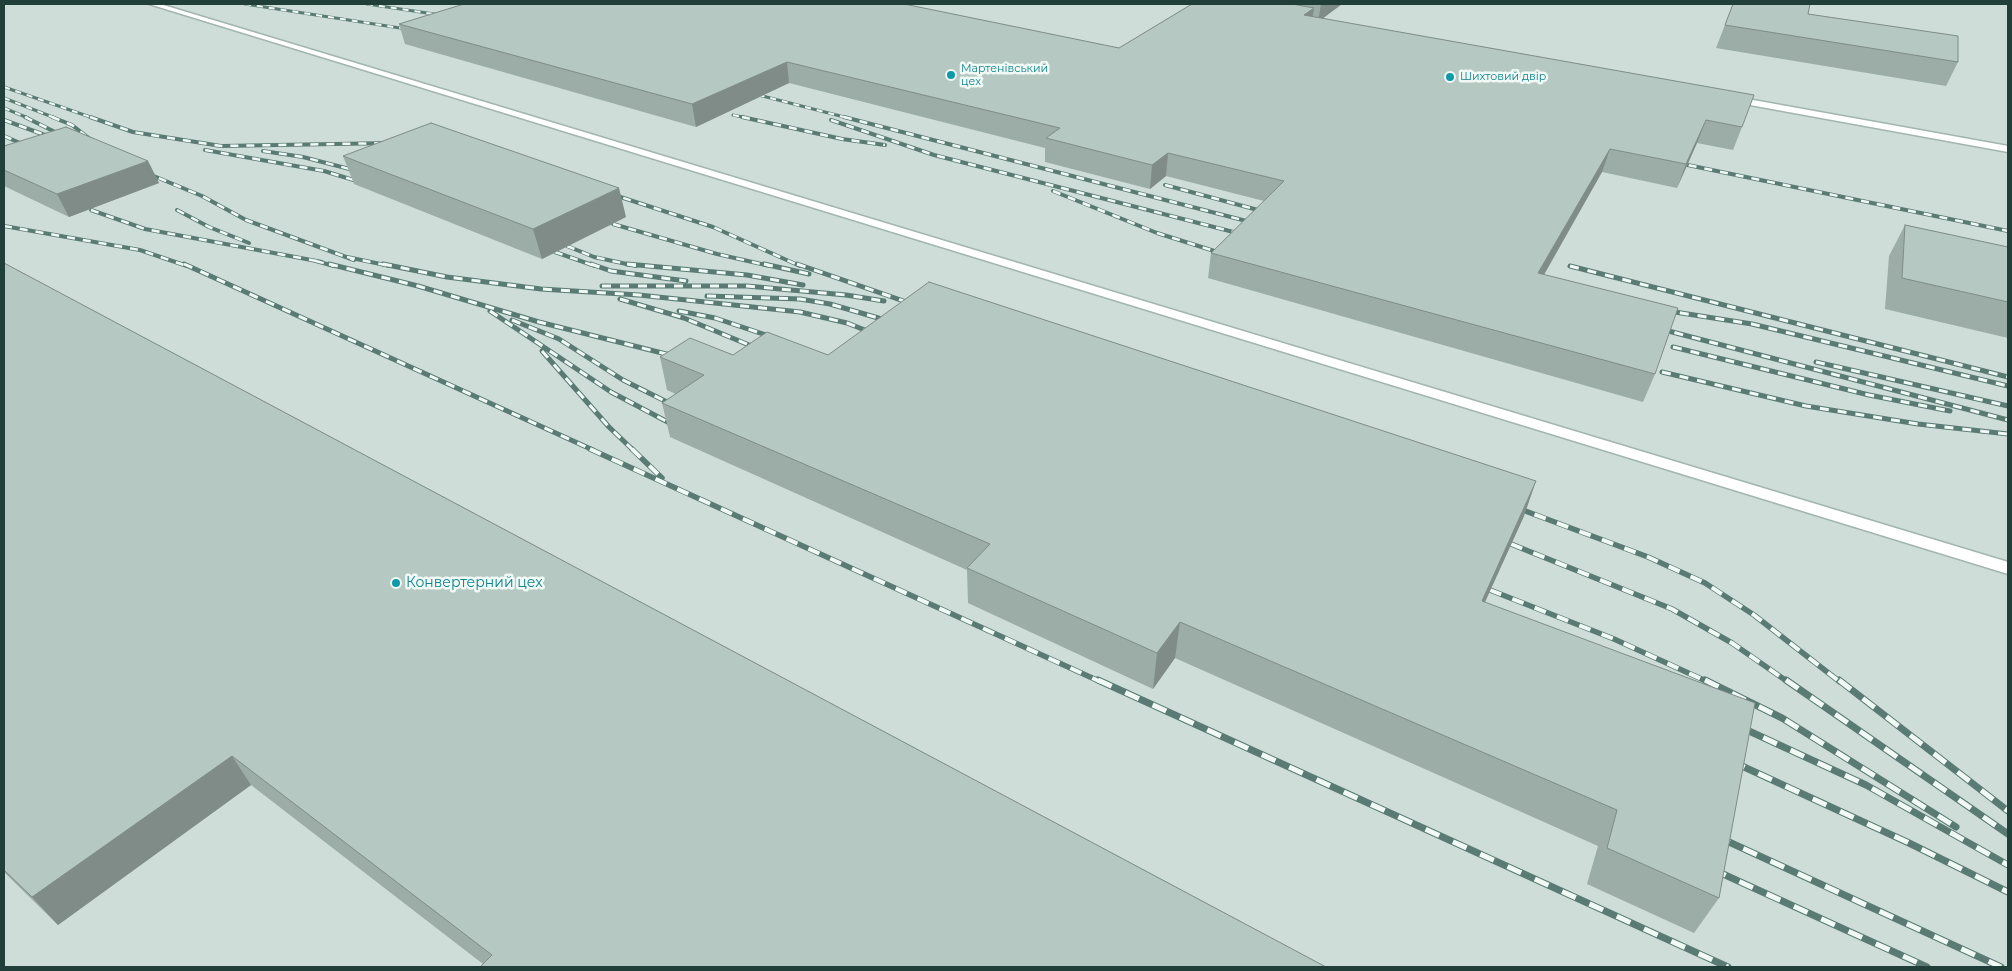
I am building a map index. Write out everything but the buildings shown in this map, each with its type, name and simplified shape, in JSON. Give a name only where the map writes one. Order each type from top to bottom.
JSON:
[{"type":"lane","points":[[153,4],[2008,568]]},
{"type":"lane","points":[[1725,98],[2008,149]]},
{"type":"shaded area","points":[[4,4],[2008,4],[2008,967],[4,967]]},
{"type":"railway","points":[[245,4],[413,30]]},
{"type":"railway","points":[[367,4],[447,16]]},
{"type":"railway","points":[[4,87],[93,118]]},
{"type":"railway","points":[[747,92],[848,118]]},
{"type":"railway","points":[[4,98],[55,118]]},
{"type":"railway","points":[[4,108],[28,118]]},
{"type":"railway","points":[[733,115],[747,118]]},
{"type":"railway","points":[[25,117],[65,137]]},
{"type":"railway","points":[[52,117],[72,125],[95,143]]},
{"type":"railway","points":[[90,117],[133,132],[221,146],[392,143]]},
{"type":"railway","points":[[742,117],[842,139],[885,145]]},
{"type":"railway","points":[[844,117],[1258,224]]},
{"type":"railway","points":[[4,120],[53,138]]},
{"type":"railway","points":[[831,120],[934,155],[1245,235]]},
{"type":"railway","points":[[4,136],[29,147]]},
{"type":"railway","points":[[205,150],[324,171],[360,182]]},
{"type":"railway","points":[[263,151],[303,157],[361,172]]},
{"type":"railway","points":[[1673,162],[2008,231]]},
{"type":"railway","points":[[144,172],[202,196],[246,220],[354,260]]},
{"type":"railway","points":[[1165,185],[1269,213]]},
{"type":"railway","points":[[1053,191],[1157,233],[1227,255]]},
{"type":"railway","points":[[608,193],[713,227],[800,266]]},
{"type":"railway","points":[[91,210],[145,229],[322,262]]},
{"type":"railway","points":[[177,210],[209,227],[249,243]]},
{"type":"railway","points":[[613,224],[717,254],[770,266]]},
{"type":"railway","points":[[4,226],[140,250],[187,266]]},
{"type":"railway","points":[[567,246],[594,257],[636,266]]},
{"type":"railway","points":[[555,252],[595,266]]},
{"type":"railway","points":[[347,257],[390,266]]},
{"type":"railway","points":[[316,261],[334,266]]},
{"type":"railway","points":[[184,264],[593,450]]},
{"type":"railway","points":[[329,264],[418,286],[539,322],[678,357]]},
{"type":"railway","points":[[383,264],[447,277],[541,289],[639,295],[800,312],[847,323],[875,334]]},
{"type":"railway","points":[[591,264],[611,271],[686,281]]},
{"type":"railway","points":[[627,264],[747,275],[803,285]]},
{"type":"railway","points":[[764,264],[809,274]]},
{"type":"railway","points":[[797,264],[915,305]]},
{"type":"railway","points":[[1570,266],[2008,377]]},
{"type":"railway","points":[[602,286],[747,286],[846,295],[884,301]]},
{"type":"railway","points":[[707,296],[800,299],[830,304],[892,322]]},
{"type":"railway","points":[[620,299],[684,318],[761,350]]},
{"type":"railway","points":[[1662,310],[1752,324],[2008,386]]},
{"type":"railway","points":[[490,311],[611,392],[679,428]]},
{"type":"railway","points":[[679,311],[715,318],[778,339]]},
{"type":"railway","points":[[512,320],[559,339],[623,380],[677,407]]},
{"type":"railway","points":[[1657,328],[2008,420]]},
{"type":"railway","points":[[1673,347],[1869,395],[1950,411]]},
{"type":"railway","points":[[542,351],[609,427],[633,450]]},
{"type":"railway","points":[[1816,362],[2008,406]]},
{"type":"railway","points":[[1662,372],[1806,406],[1918,424],[2008,434]]},
{"type":"railway","points":[[590,449],[1101,682]]},
{"type":"railway","points":[[632,449],[662,478]]},
{"type":"railway","points":[[1512,506],[1648,557],[1705,583],[1754,615],[1840,682]]},
{"type":"railway","points":[[1511,544],[1672,609],[1732,643],[1788,682]]},
{"type":"railway","points":[[1490,590],[1614,639],[1708,682]]},
{"type":"railway","points":[[1098,680],[1728,967]]},
{"type":"railway","points":[[1705,680],[1782,718],[1956,827]]},
{"type":"railway","points":[[1786,680],[2008,834]]},
{"type":"railway","points":[[1839,680],[2008,811]]},
{"type":"railway","points":[[1736,725],[1866,785],[2008,865]]},
{"type":"railway","points":[[1731,761],[1909,843],[2008,892]]},
{"type":"railway","points":[[1716,836],[2001,967]]},
{"type":"railway","points":[[1712,869],[1927,967]]},
{"type":"place","name":"Мартенівський цех","points":[[951,75]]},
{"type":"place","name":"Шихтовий двір","points":[[1450,77]]},
{"type":"place","name":"Конвертерний цех","points":[[396,583]]}]
